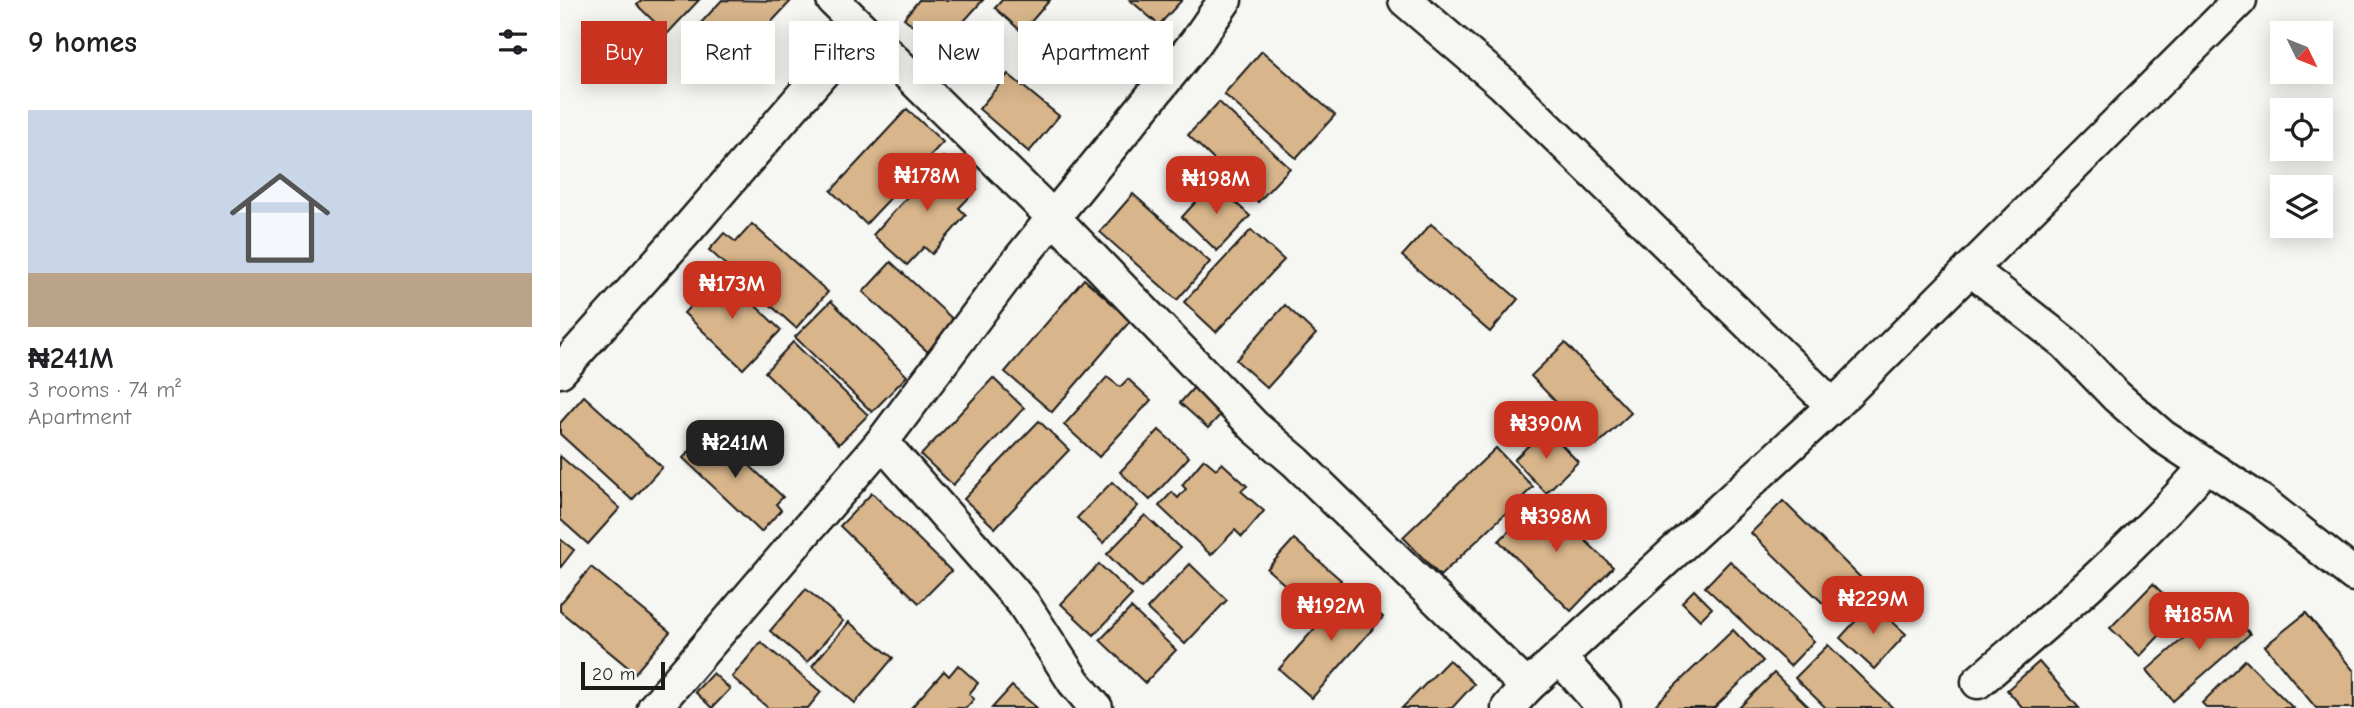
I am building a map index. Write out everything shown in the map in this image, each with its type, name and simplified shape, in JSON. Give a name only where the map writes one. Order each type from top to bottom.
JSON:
[{"type":"street","points":[[833,0],[854,21]]},
{"type":"street","points":[[654,708],[882,442],[1054,218],[1196,42],[1225,0]]},
{"type":"street","points":[[1405,0],[1503,84],[1833,406]]},
{"type":"street","points":[[899,65],[1054,218],[1255,427],[1296,462],[1517,697],[1833,406],[2240,0]]},
{"type":"street","points":[[560,371],[687,231],[813,84]]},
{"type":"street","points":[[1970,270],[2065,342],[2116,396],[2162,436],[2261,500],[2354,575]]},
{"type":"street","points":[[882,442],[1023,603],[1074,682],[1096,708]]},
{"type":"street","points":[[1978,682],[2112,567],[2160,520],[2206,466]]},
{"type":"street","points":[[1561,659],[1604,708]]},
{"type":"building","points":[[642,0],[699,0],[667,34],[667,21],[654,21],[637,5]]},
{"type":"building","points":[[722,0],[791,1],[772,21],[703,21]]},
{"type":"building","points":[[919,0],[983,0],[964,21],[913,21],[913,26],[904,18]]},
{"type":"building","points":[[1002,0],[1050,0],[1032,21],[1018,21],[1018,28],[995,8]]},
{"type":"building","points":[[1130,0],[1182,0],[1163,21],[1154,21]]},
{"type":"building","points":[[1262,51],[1335,115],[1296,158],[1224,94]]},
{"type":"building","points":[[1008,74],[1059,116],[1029,152],[979,109],[1000,84],[1004,84]]},
{"type":"building","points":[[1219,102],[1290,168],[1258,202],[1188,135]]},
{"type":"building","points":[[907,109],[943,142],[866,224],[831,191]]},
{"type":"building","points":[[943,157],[977,189],[959,208],[966,215],[932,254],[924,247],[907,265],[873,235]]},
{"type":"building","points":[[1214,182],[1250,216],[1217,251],[1182,217]]},
{"type":"building","points":[[1133,194],[1210,262],[1177,300],[1100,232]]},
{"type":"building","points":[[752,224],[828,292],[796,328],[709,250],[724,233],[736,242]]},
{"type":"building","points":[[1431,224],[1518,299],[1490,332],[1402,256]]},
{"type":"building","points":[[1251,230],[1284,260],[1216,332],[1184,302]]},
{"type":"building","points":[[891,262],[958,324],[930,354],[863,292]]},
{"type":"building","points":[[721,273],[781,330],[743,369],[684,313]]},
{"type":"building","points":[[1084,279],[1131,320],[1052,412],[1005,372]]},
{"type":"building","points":[[831,301],[907,376],[872,412],[795,337]]},
{"type":"building","points":[[1285,305],[1316,334],[1267,388],[1236,360]]},
{"type":"building","points":[[793,342],[868,415],[839,444],[765,372]]},
{"type":"building","points":[[1565,343],[1631,413],[1597,445],[1531,376]]},
{"type":"building","points":[[1107,377],[1120,387],[1128,379],[1151,400],[1099,457],[1064,425]]},
{"type":"building","points":[[993,378],[1024,408],[953,485],[921,455]]},
{"type":"building","points":[[1196,385],[1224,411],[1208,428],[1180,403]]},
{"type":"building","points":[[584,396],[662,467],[632,500],[560,434],[560,423]]},
{"type":"building","points":[[1039,421],[1069,450],[995,528],[964,499]]},
{"type":"building","points":[[1546,428],[1578,462],[1546,493],[1514,460]]},
{"type":"building","points":[[711,429],[783,497],[776,504],[781,510],[761,532],[683,458]]},
{"type":"building","points":[[1159,430],[1189,457],[1150,500],[1120,472]]},
{"type":"building","points":[[1496,448],[1533,487],[1440,576],[1403,537]]},
{"type":"building","points":[[560,456],[620,508],[588,544],[560,519]]},
{"type":"building","points":[[1204,459],[1216,469],[1222,463],[1247,486],[1241,491],[1264,511],[1242,537],[1235,530],[1211,555],[1159,506],[1172,492],[1178,498],[1186,489],[1182,485]]},
{"type":"building","points":[[1112,482],[1138,506],[1103,543],[1077,518]]},
{"type":"building","points":[[872,493],[951,571],[919,603],[840,526]]},
{"type":"building","points":[[1541,498],[1613,567],[1571,611],[1499,541]]},
{"type":"building","points":[[1783,501],[1865,582],[1833,613],[1751,533]]},
{"type":"building","points":[[1145,515],[1180,548],[1141,588],[1107,554]]},
{"type":"building","points":[[560,539],[574,550],[560,568]]},
{"type":"building","points":[[1294,539],[1341,580],[1314,610],[1267,569]]},
{"type":"building","points":[[1730,561],[1814,641],[1790,666],[1705,587]]},
{"type":"building","points":[[1099,564],[1132,595],[1094,635],[1061,604]]},
{"type":"building","points":[[1190,564],[1227,600],[1185,644],[1147,609]]},
{"type":"building","points":[[591,567],[670,632],[635,673],[560,611],[560,604]]},
{"type":"building","points":[[2153,584],[2182,612],[2140,656],[2110,628]]},
{"type":"building","points":[[1350,588],[1383,617],[1312,698],[1279,669]]},
{"type":"building","points":[[806,589],[843,621],[807,662],[770,631]]},
{"type":"building","points":[[1694,590],[1712,608],[1700,620],[1682,602]]},
{"type":"building","points":[[1872,603],[1906,634],[1874,669],[1840,638]]},
{"type":"building","points":[[2224,603],[2250,634],[2173,701],[2147,670]]},
{"type":"building","points":[[1131,608],[1176,650],[1145,683],[1100,640]]},
{"type":"building","points":[[2306,613],[2354,671],[2354,708],[2316,708],[2265,646]]},
{"type":"building","points":[[849,622],[893,658],[855,703],[812,666]]},
{"type":"building","points":[[1733,630],[1763,661],[1714,708],[1652,708]]},
{"type":"building","points":[[761,642],[821,692],[808,708],[768,708],[732,677]]},
{"type":"building","points":[[1828,645],[1893,708],[1826,708],[1795,678]]},
{"type":"building","points":[[1449,660],[1474,684],[1452,708],[1402,708]]},
{"type":"building","points":[[2245,660],[2293,708],[2207,708],[2202,703]]},
{"type":"building","points":[[2039,662],[2079,708],[2023,708],[2007,690]]},
{"type":"building","points":[[958,665],[978,683],[969,694],[974,699],[966,708],[911,708],[944,671],[949,676]]},
{"type":"building","points":[[713,673],[730,689],[712,708],[695,692]]},
{"type":"building","points":[[1774,673],[1809,707],[1739,708]]},
{"type":"building","points":[[1012,686],[1037,708],[992,708]]}]
